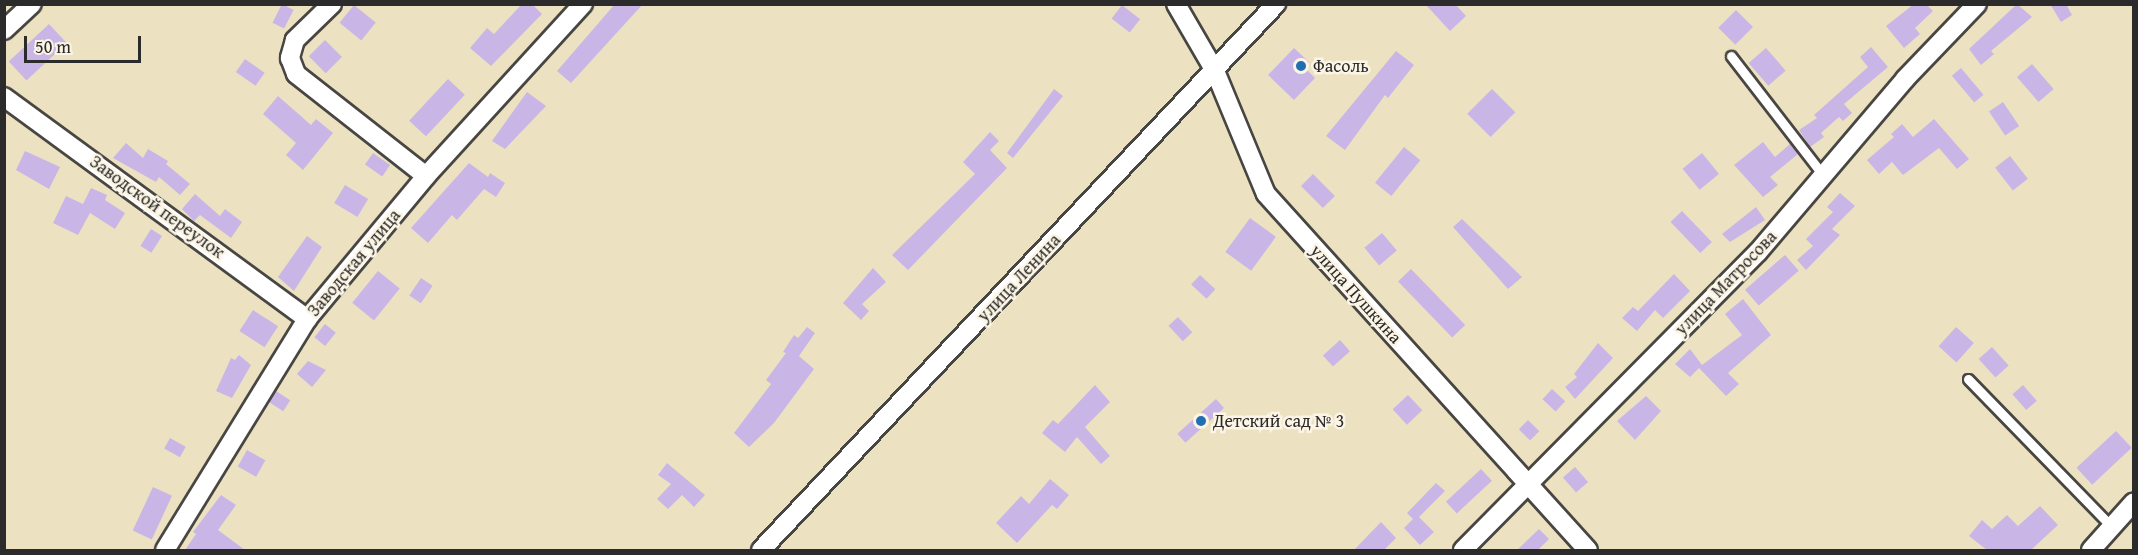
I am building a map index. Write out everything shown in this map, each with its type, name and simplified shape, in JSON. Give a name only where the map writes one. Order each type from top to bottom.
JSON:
[{"type":"street","points":[[4,30],[32,4]]},
{"type":"street","points":[[332,4],[295,40],[290,58],[296,74],[426,177]]},
{"type":"street","name":"Заводская улица","points":[[165,550],[307,320],[426,177],[583,4]]},
{"type":"street","name":"улица Пушкина","points":[[1176,4],[1215,71],[1266,194],[1588,550]]},
{"type":"street","name":"улица Ленина","points":[[761,550],[1276,4]]},
{"type":"street","name":"улица Матросова","points":[[1463,550],[1758,252],[1905,79],[1977,4]]},
{"type":"street","name":"Заводской переулок","points":[[4,97],[307,320]]},
{"type":"street","points":[[2091,550],[2133,502]]},
{"type":"lane","points":[[1731,56],[1823,175]]},
{"type":"lane","points":[[1968,379],[2112,527]]},
{"type":"building","points":[[282,4],[294,10],[284,29],[272,23]]},
{"type":"building","points":[[522,4],[532,4],[542,14],[491,66],[470,48],[487,28],[494,34]]},
{"type":"building","points":[[615,4],[643,4],[571,83],[557,71]]},
{"type":"building","points":[[1425,4],[1455,4],[1466,16],[1450,31]]},
{"type":"building","points":[[1914,4],[1926,4],[1933,11],[1915,28],[1920,34],[1904,48],[1886,26]]},
{"type":"building","points":[[2017,4],[2032,17],[1991,51],[1994,54],[1981,65],[1969,49]]},
{"type":"building","points":[[2050,4],[2066,4],[2072,15],[2061,22]]},
{"type":"building","points":[[354,5],[376,23],[361,40],[340,23]]},
{"type":"building","points":[[1122,5],[1140,19],[1130,33],[1112,18]]},
{"type":"building","points":[[1736,10],[1753,27],[1735,45],[1718,28]]},
{"type":"building","points":[[49,24],[67,43],[27,81],[9,62]]},
{"type":"building","points":[[325,40],[342,57],[326,73],[309,56]]},
{"type":"building","points":[[1871,47],[1888,67],[1844,104],[1852,113],[1843,121],[1839,117],[1821,133],[1824,137],[1810,147],[1799,130],[1817,118],[1814,115],[1868,67],[1860,57]]},
{"type":"building","points":[[1294,48],[1309,62],[1304,67],[1315,78],[1294,100],[1268,75]]},
{"type":"building","points":[[1766,48],[1786,71],[1768,86],[1749,63]]},
{"type":"building","points":[[1396,51],[1414,65],[1388,98],[1385,95],[1345,150],[1326,136]]},
{"type":"building","points":[[245,59],[265,73],[255,86],[236,72]]},
{"type":"building","points":[[2032,64],[2054,89],[2039,102],[2017,77]]},
{"type":"building","points":[[1961,68],[1983,95],[1974,103],[1952,76]]},
{"type":"building","points":[[448,79],[465,95],[426,136],[409,121]]},
{"type":"building","points":[[1054,89],[1063,96],[1013,158],[1007,153]]},
{"type":"building","points":[[1492,89],[1515,112],[1491,137],[1467,114]]},
{"type":"building","points":[[527,92],[546,106],[505,149],[492,141]]},
{"type":"building","points":[[278,96],[311,125],[316,119],[333,133],[303,170],[286,155],[296,143],[263,114]]},
{"type":"building","points":[[2003,102],[2019,126],[2005,136],[1989,112]]},
{"type":"building","points":[[1934,119],[1969,159],[1957,169],[1939,148],[1903,175],[1892,162],[1879,174],[1867,160],[1894,137],[1891,134],[1902,124],[1913,137]]},
{"type":"building","points":[[990,132],[999,141],[990,150],[1007,168],[908,270],[892,255],[975,174],[963,162]]},
{"type":"building","points":[[1763,142],[1775,157],[1790,144],[1798,154],[1770,177],[1778,185],[1763,197],[1734,165]]},
{"type":"building","points":[[126,143],[143,158],[148,149],[168,161],[166,164],[190,184],[180,195],[159,177],[156,182],[113,158]]},
{"type":"building","points":[[1404,147],[1420,160],[1391,196],[1375,183]]},
{"type":"building","points":[[25,151],[60,167],[49,189],[16,170]]},
{"type":"building","points":[[373,153],[390,165],[382,177],[365,164]]},
{"type":"building","points":[[1702,153],[1719,174],[1700,190],[1683,169]]},
{"type":"building","points":[[2010,156],[2028,179],[2013,191],[1995,168]]},
{"type":"building","points":[[469,163],[488,177],[490,173],[505,183],[496,197],[484,189],[457,220],[452,215],[428,243],[411,228]]},
{"type":"building","points":[[1313,174],[1335,196],[1323,208],[1301,186]]},
{"type":"building","points":[[345,185],[368,199],[357,217],[334,203]]},
{"type":"building","points":[[91,188],[107,195],[105,200],[125,213],[115,229],[90,213],[78,235],[53,223],[66,196],[83,204]]},
{"type":"building","points":[[1840,193],[1855,206],[1832,229],[1840,235],[1806,270],[1797,260],[1813,246],[1806,239],[1833,212],[1827,207]]},
{"type":"building","points":[[195,194],[220,216],[225,209],[242,222],[231,238],[200,215],[194,221],[182,209]]},
{"type":"building","points":[[1756,207],[1765,220],[1730,242],[1722,234]]},
{"type":"building","points":[[1682,211],[1712,242],[1700,253],[1670,222]]},
{"type":"building","points":[[1250,218],[1276,237],[1251,271],[1225,252]]},
{"type":"building","points":[[1462,219],[1522,277],[1508,289],[1453,227]]},
{"type":"building","points":[[151,229],[162,236],[151,253],[140,246]]},
{"type":"building","points":[[1382,233],[1397,251],[1379,265],[1364,248]]},
{"type":"building","points":[[307,236],[322,247],[294,291],[278,277]]},
{"type":"building","points":[[1785,255],[1799,271],[1759,306],[1745,290]]},
{"type":"building","points":[[873,268],[886,282],[862,304],[869,311],[861,320],[843,303]]},
{"type":"building","points":[[1411,269],[1465,325],[1452,338],[1398,282]]},
{"type":"building","points":[[378,271],[400,289],[374,320],[352,303]]},
{"type":"building","points":[[1674,274],[1690,291],[1663,318],[1655,310],[1637,331],[1622,318],[1633,307],[1638,311]]},
{"type":"building","points":[[1200,275],[1215,289],[1206,299],[1191,285]]},
{"type":"building","points":[[421,278],[433,286],[421,303],[409,295]]},
{"type":"building","points":[[1743,299],[1771,335],[1728,373],[1739,384],[1726,396],[1699,368],[1690,377],[1675,364],[1690,349],[1702,365],[1742,335],[1725,314]]},
{"type":"building","points":[[253,310],[278,326],[265,347],[239,331]]},
{"type":"building","points":[[1178,317],[1192,332],[1183,341],[1168,326]]},
{"type":"building","points":[[325,324],[336,333],[325,346],[314,337]]},
{"type":"building","points":[[807,327],[815,333],[799,356],[814,369],[774,423],[749,447],[734,433],[771,384],[766,380],[786,353],[783,352],[794,335],[798,338]]},
{"type":"building","points":[[1956,327],[1974,343],[1956,362],[1939,346]]},
{"type":"building","points":[[1340,340],[1350,351],[1333,367],[1323,355]]},
{"type":"building","points":[[1598,343],[1613,358],[1575,399],[1565,387],[1577,377],[1574,374]]},
{"type":"building","points":[[1992,347],[2009,366],[1995,378],[1979,359]]},
{"type":"building","points":[[239,355],[251,365],[232,398],[216,391],[231,358],[235,360]]},
{"type":"building","points":[[308,361],[326,370],[312,387],[297,374]]},
{"type":"building","points":[[1095,385],[1110,402],[1085,427],[1110,456],[1101,464],[1077,437],[1065,452],[1042,433],[1053,420],[1058,424]]},
{"type":"building","points":[[2023,385],[2037,401],[2026,410],[2012,394]]},
{"type":"building","points":[[1552,389],[1565,401],[1556,412],[1542,399]]},
{"type":"building","points":[[276,391],[290,400],[283,411],[269,402]]},
{"type":"building","points":[[1408,395],[1422,410],[1407,425],[1393,409]]},
{"type":"building","points":[[1646,396],[1661,411],[1635,440],[1617,421]]},
{"type":"building","name":"Детский сад № 3","points":[[1216,399],[1224,408],[1185,443],[1177,434]]},
{"type":"building","points":[[1528,420],[1539,431],[1530,441],[1519,429]]},
{"type":"building","points":[[2116,431],[2132,448],[2092,485],[2077,468]]},
{"type":"building","points":[[170,438],[186,447],[180,457],[164,448]]},
{"type":"building","points":[[247,450],[265,460],[256,477],[238,467]]},
{"type":"building","points":[[667,463],[705,495],[694,507],[682,495],[668,509],[657,499],[671,484],[658,475]]},
{"type":"building","points":[[1575,467],[1588,482],[1576,493],[1563,477]]},
{"type":"building","points":[[1481,469],[1492,481],[1457,513],[1446,502]]},
{"type":"building","points":[[1050,479],[1069,495],[1057,509],[1052,505],[1017,543],[996,523],[1021,496],[1029,504]]},
{"type":"building","points":[[1436,483],[1445,491],[1419,517],[1434,532],[1420,545],[1404,528],[1413,519],[1407,513]]},
{"type":"building","points":[[153,487],[172,496],[152,539],[133,531]]},
{"type":"building","points":[[221,495],[236,505],[218,530],[245,550],[185,550],[196,534],[193,532]]},
{"type":"building","points":[[2040,506],[2058,525],[2031,550],[1987,550],[1969,536],[1982,520],[1992,529],[2007,515],[2018,526]]},
{"type":"building","points":[[1381,522],[1396,538],[1384,550],[1354,550]]},
{"type":"building","points":[[1539,529],[1549,539],[1538,550],[1517,550]]},
{"type":"place","name":"Фасоль","points":[[1301,66]]},
{"type":"place","name":"Детский сад № 3","points":[[1201,421]]}]
